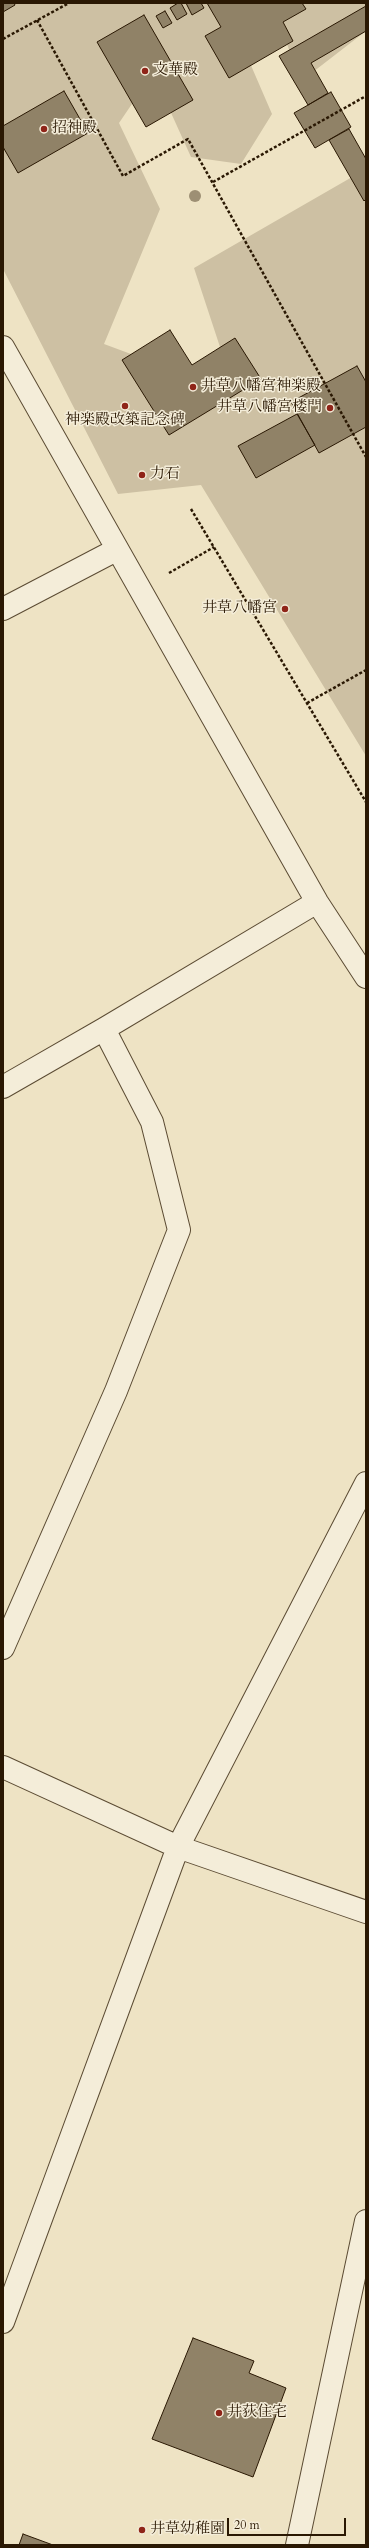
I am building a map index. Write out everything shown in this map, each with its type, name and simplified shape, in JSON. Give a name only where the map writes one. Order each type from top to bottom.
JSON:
[{"type":"street","points":[[3,347],[138,590],[316,902],[366,977]]},
{"type":"street","points":[[3,609],[116,550]]},
{"type":"street","points":[[3,1087],[104,1029],[316,902]]},
{"type":"street","points":[[3,1648],[116,1391],[179,1230],[152,1122],[104,1029]]},
{"type":"street","points":[[3,2322],[178,1847],[366,1482]]},
{"type":"street","points":[[3,1767],[178,1847],[366,1912]]},
{"type":"street","points":[[297,2545],[366,2221]]},
{"type":"path","points":[[3,39],[69,3]]},
{"type":"path","points":[[37,20],[123,176],[188,139],[366,457]]},
{"type":"path","points":[[213,182],[366,96]]},
{"type":"path","points":[[191,509],[366,802]]},
{"type":"path","points":[[138,590],[214,547]]},
{"type":"path","points":[[307,703],[366,670]]},
{"type":"shaded area","name":"井草八幡宮","points":[[3,3],[224,3],[272,114],[241,164],[191,157],[153,73],[119,123],[160,209],[104,344],[193,377],[220,347],[194,268],[366,169],[366,756],[201,485],[118,494],[3,269]]},
{"type":"shaded area","points":[[273,3],[366,3],[366,31],[300,82]]},
{"type":"building","points":[[3,3],[14,3],[15,5],[3,12]]},
{"type":"building","points":[[178,3],[181,3],[187,14],[177,20],[170,8]]},
{"type":"building","points":[[186,3],[201,3],[204,8],[192,15]]},
{"type":"building","points":[[207,3],[302,3],[306,9],[283,22],[293,41],[229,78],[205,36],[221,27]]},
{"type":"building","points":[[366,6],[366,31],[311,63],[328,93],[308,105],[279,56]]},
{"type":"building","points":[[165,11],[172,23],[163,28],[156,16]]},
{"type":"building","name":"文華殿","points":[[144,15],[193,100],[146,127],[97,42]]},
{"type":"building","name":"招神殿","points":[[64,91],[88,133],[18,173],[3,147],[3,126]]},
{"type":"building","points":[[331,92],[351,127],[315,148],[294,113]]},
{"type":"building","points":[[349,129],[366,159],[366,199],[364,201],[329,140]]},
{"type":"building","name":"井草八幡宮神楽殿","points":[[170,330],[192,365],[235,338],[261,379],[169,435],[122,360]]},
{"type":"building","name":"井草八幡宮楼門","points":[[357,366],[366,382],[366,427],[319,453],[291,402]]},
{"type":"building","points":[[297,414],[315,445],[256,478],[238,446]]},
{"type":"building","name":"井荻住宅","points":[[193,2338],[254,2361],[249,2373],[286,2388],[253,2477],[152,2439]]},
{"type":"building","points":[[23,2534],[53,2545],[19,2545]]},
{"type":"place","name":"文華殿","points":[[145,71]]},
{"type":"place","name":"招神殿","points":[[44,129]]},
{"type":"place","name":"井草八幡宮神楽殿","points":[[193,387]]},
{"type":"place","name":"神楽殿改築記念碑","points":[[125,406]]},
{"type":"place","name":"井草八幡宮楼門","points":[[330,408]]},
{"type":"place","name":"力石","points":[[142,475]]},
{"type":"place","name":"井草八幡宮","points":[[285,609]]},
{"type":"place","name":"井荻住宅","points":[[219,2413]]},
{"type":"place","name":"井草幼稚園","points":[[142,2530]]}]
